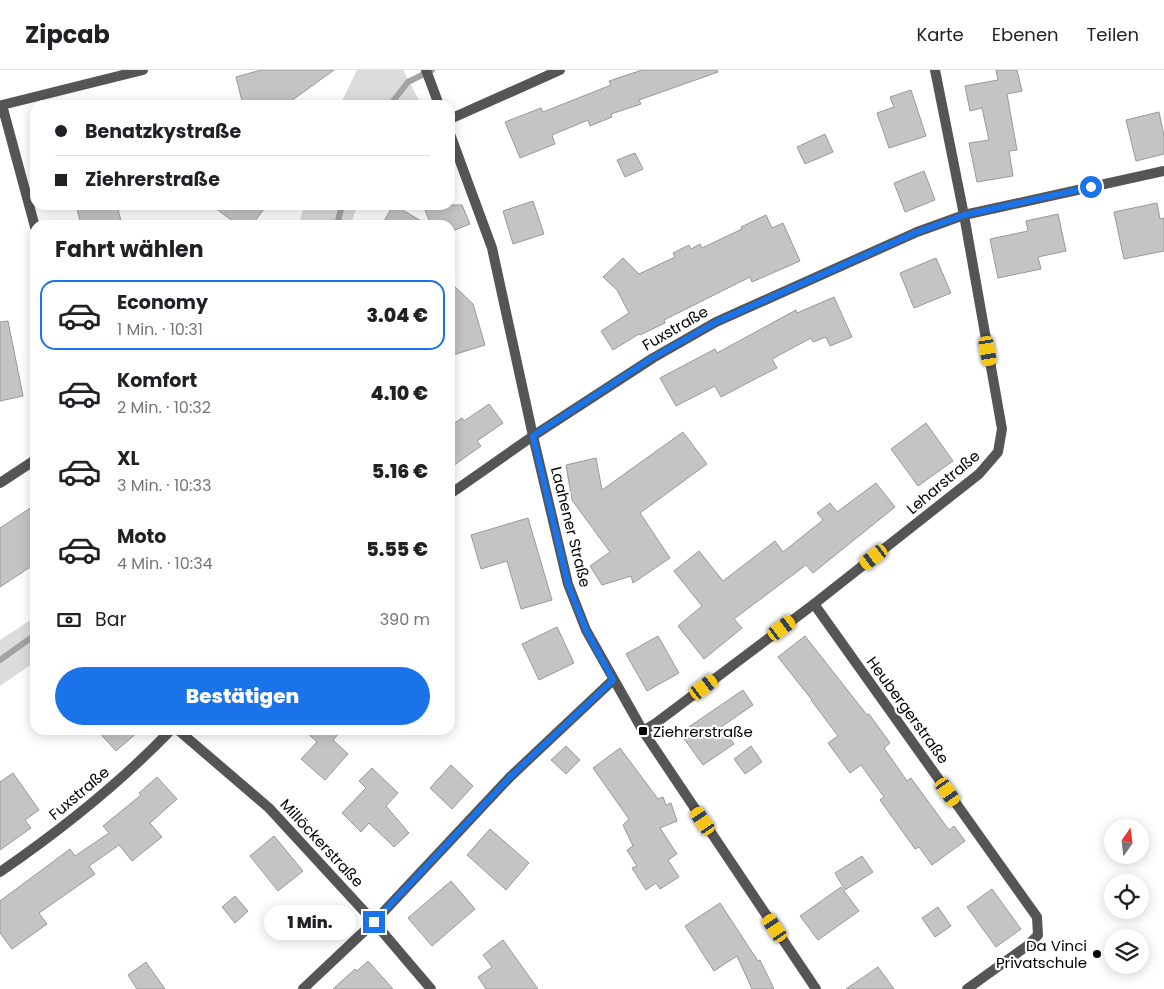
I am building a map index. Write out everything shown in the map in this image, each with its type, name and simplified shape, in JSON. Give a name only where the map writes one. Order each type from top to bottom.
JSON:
[{"type":"street","points":[[30,209],[2,105],[143,70]]},
{"type":"street","points":[[426,70],[437,100]]},
{"type":"street","points":[[455,117],[560,70]]},
{"type":"street","name":"Leharstraße","points":[[643,731],[814,604],[979,474],[998,452],[1002,429],[964,215],[934,70]]},
{"type":"street","name":"Laahener Straße","points":[[455,148],[492,248],[568,584],[586,630],[643,731],[816,989]]},
{"type":"street","name":"Fuxstraße","points":[[455,491],[533,436],[652,358],[716,322],[917,232],[964,215],[1164,171]]},
{"type":"street","points":[[0,483],[30,463]]},
{"type":"street","name":"Heubergerstraße","points":[[814,604],[1038,916],[1038,934],[1027,946],[967,989]]},
{"type":"street","points":[[303,989],[374,922],[510,777],[613,680]]},
{"type":"street","name":"Fuxstraße","points":[[0,872],[40,844],[140,762],[167,735]]},
{"type":"street","name":"Millöckerstraße","points":[[184,735],[269,808],[374,922],[431,989]]},
{"type":"shaded area","points":[[357,70],[403,70],[419,100],[342,100]]},
{"type":"shaded area","points":[[303,210],[356,210],[352,220],[300,220]]},
{"type":"shaded area","points":[[30,620],[30,665],[0,686],[0,640]]},
{"type":"building","points":[[261,70],[334,70],[293,100],[242,100],[236,77]]},
{"type":"building","points":[[642,70],[717,70],[718,72],[639,100],[641,104],[611,114],[612,117],[590,126],[588,120],[552,135],[555,144],[520,158],[505,122],[541,108],[543,112],[611,85],[609,81]]},
{"type":"building","points":[[996,70],[1017,70],[1022,91],[1007,94],[1017,150],[1009,151],[1013,176],[977,182],[969,143],[989,140],[982,108],[970,111],[965,86],[998,80]]},
{"type":"building","points":[[911,90],[926,136],[889,148],[877,113],[894,107],[890,97]]},
{"type":"building","points":[[1159,112],[1164,135],[1164,154],[1136,161],[1126,120]]},
{"type":"building","points":[[825,134],[833,152],[805,164],[797,147]]},
{"type":"building","points":[[635,153],[643,169],[625,177],[617,160]]},
{"type":"building","points":[[924,171],[935,200],[905,212],[894,183]]},
{"type":"building","points":[[533,201],[544,234],[513,244],[503,211]]},
{"type":"building","points":[[1157,203],[1160,219],[1164,218],[1164,251],[1124,259],[1114,212]]},
{"type":"building","points":[[455,205],[462,205],[470,224],[455,230],[455,220],[429,220],[425,210],[455,210]]},
{"type":"building","points":[[77,210],[118,210],[121,220],[80,220]]},
{"type":"building","points":[[218,210],[263,210],[256,220],[231,220]]},
{"type":"building","points":[[390,210],[402,210],[420,220],[385,220]]},
{"type":"building","points":[[1058,214],[1066,251],[1038,257],[1041,269],[998,278],[990,239],[1028,231],[1026,221]]},
{"type":"building","points":[[766,215],[772,228],[783,223],[800,261],[752,282],[750,277],[664,320],[665,323],[639,334],[613,350],[601,331],[629,313],[617,290],[603,277],[623,258],[639,274],[675,257],[673,253],[689,245],[691,249],[700,244],[702,248]]},
{"type":"building","points":[[936,258],[951,293],[914,308],[900,273]]},
{"type":"building","points":[[455,287],[473,304],[485,345],[455,354]]},
{"type":"building","points":[[834,297],[852,337],[830,346],[826,337],[813,342],[811,338],[772,359],[777,368],[721,397],[715,386],[676,406],[660,378],[715,349],[717,353],[796,310],[797,313]]},
{"type":"building","points":[[8,321],[23,396],[0,401],[0,322]]},
{"type":"building","points":[[489,404],[503,423],[477,441],[481,446],[455,464],[455,423],[462,418],[464,421]]},
{"type":"building","points":[[926,423],[953,461],[918,486],[891,449]]},
{"type":"building","points":[[683,432],[707,464],[640,513],[670,558],[633,583],[631,576],[602,585],[590,566],[610,552],[572,500],[566,465],[596,458],[602,490]]},
{"type":"building","points":[[876,483],[895,507],[813,573],[806,565],[734,619],[742,628],[704,659],[678,626],[702,606],[674,571],[699,551],[723,581],[775,541],[783,552],[823,520],[817,513],[830,503],[837,512]]},
{"type":"building","points":[[30,508],[30,567],[0,587],[0,528]]},
{"type":"building","points":[[528,518],[552,600],[521,609],[507,561],[481,569],[471,535]]},
{"type":"building","points":[[557,627],[574,663],[539,680],[522,644]]},
{"type":"building","points":[[658,636],[679,673],[647,691],[626,654]]},
{"type":"building","points":[[805,636],[867,715],[869,714],[890,743],[884,748],[907,781],[911,778],[949,830],[954,826],[965,841],[932,865],[919,847],[915,849],[880,800],[884,797],[861,765],[850,773],[828,743],[838,736],[778,657]]},
{"type":"building","points":[[743,690],[753,705],[721,727],[734,744],[703,765],[680,733]]},
{"type":"building","points":[[102,735],[134,735],[116,751]]},
{"type":"building","points":[[309,735],[338,735],[333,740],[348,754],[325,780],[301,759],[317,742]]},
{"type":"building","points":[[566,746],[580,760],[566,774],[551,760]]},
{"type":"building","points":[[751,746],[762,762],[745,774],[734,759]]},
{"type":"building","points":[[620,748],[658,799],[663,797],[666,805],[671,803],[677,821],[660,828],[677,854],[668,860],[679,877],[660,889],[656,883],[646,890],[632,868],[637,866],[627,850],[633,846],[623,825],[629,819],[593,768]]},
{"type":"building","points":[[451,765],[473,786],[452,809],[430,788]]},
{"type":"building","points":[[372,768],[398,793],[386,806],[409,833],[394,847],[369,823],[361,832],[342,813],[366,788],[359,781]]},
{"type":"building","points":[[13,773],[39,810],[25,820],[31,828],[0,850],[0,782]]},
{"type":"building","points":[[157,777],[177,799],[150,823],[162,837],[132,861],[119,845],[89,866],[95,874],[39,913],[47,924],[12,949],[0,933],[0,901],[70,849],[75,856],[109,833],[103,826],[141,795],[139,793]]},
{"type":"building","points":[[490,829],[529,863],[506,890],[467,855]]},
{"type":"building","points":[[274,836],[303,871],[278,891],[250,856]]},
{"type":"building","points":[[862,856],[873,872],[845,890],[835,873]]},
{"type":"building","points":[[451,881],[475,909],[432,946],[408,918]]},
{"type":"building","points":[[841,887],[859,911],[818,940],[800,916]]},
{"type":"building","points":[[992,889],[1021,929],[996,947],[967,907]]},
{"type":"building","points":[[235,896],[248,911],[235,923],[222,907]]},
{"type":"building","points":[[720,903],[758,961],[760,960],[774,989],[752,989],[737,956],[714,971],[685,926]]},
{"type":"building","points":[[938,907],[951,926],[935,937],[922,918]]},
{"type":"building","points":[[503,940],[538,989],[486,989],[478,977],[492,967],[483,955]]},
{"type":"building","points":[[368,961],[393,989],[333,989],[355,969],[357,971]]},
{"type":"building","points":[[146,962],[165,989],[137,989],[128,975]]},
{"type":"building","points":[[878,967],[894,989],[846,989]]},
{"type":"waterway","points":[[394,100],[408,82],[432,70]]},
{"type":"waterway","points":[[338,220],[341,210]]},
{"type":"waterway","points":[[0,660],[30,639]]},
{"type":"place","name":"Ziehrerstraße","points":[[643,731]]},
{"type":"place","name":"Da Vinci Privatschule","points":[[1097,954]]},
{"type":"route","points":[[374,922],[510,777],[613,680],[586,630],[568,584],[533,436],[652,358],[716,322],[917,232],[964,215],[1091,187]]}]
